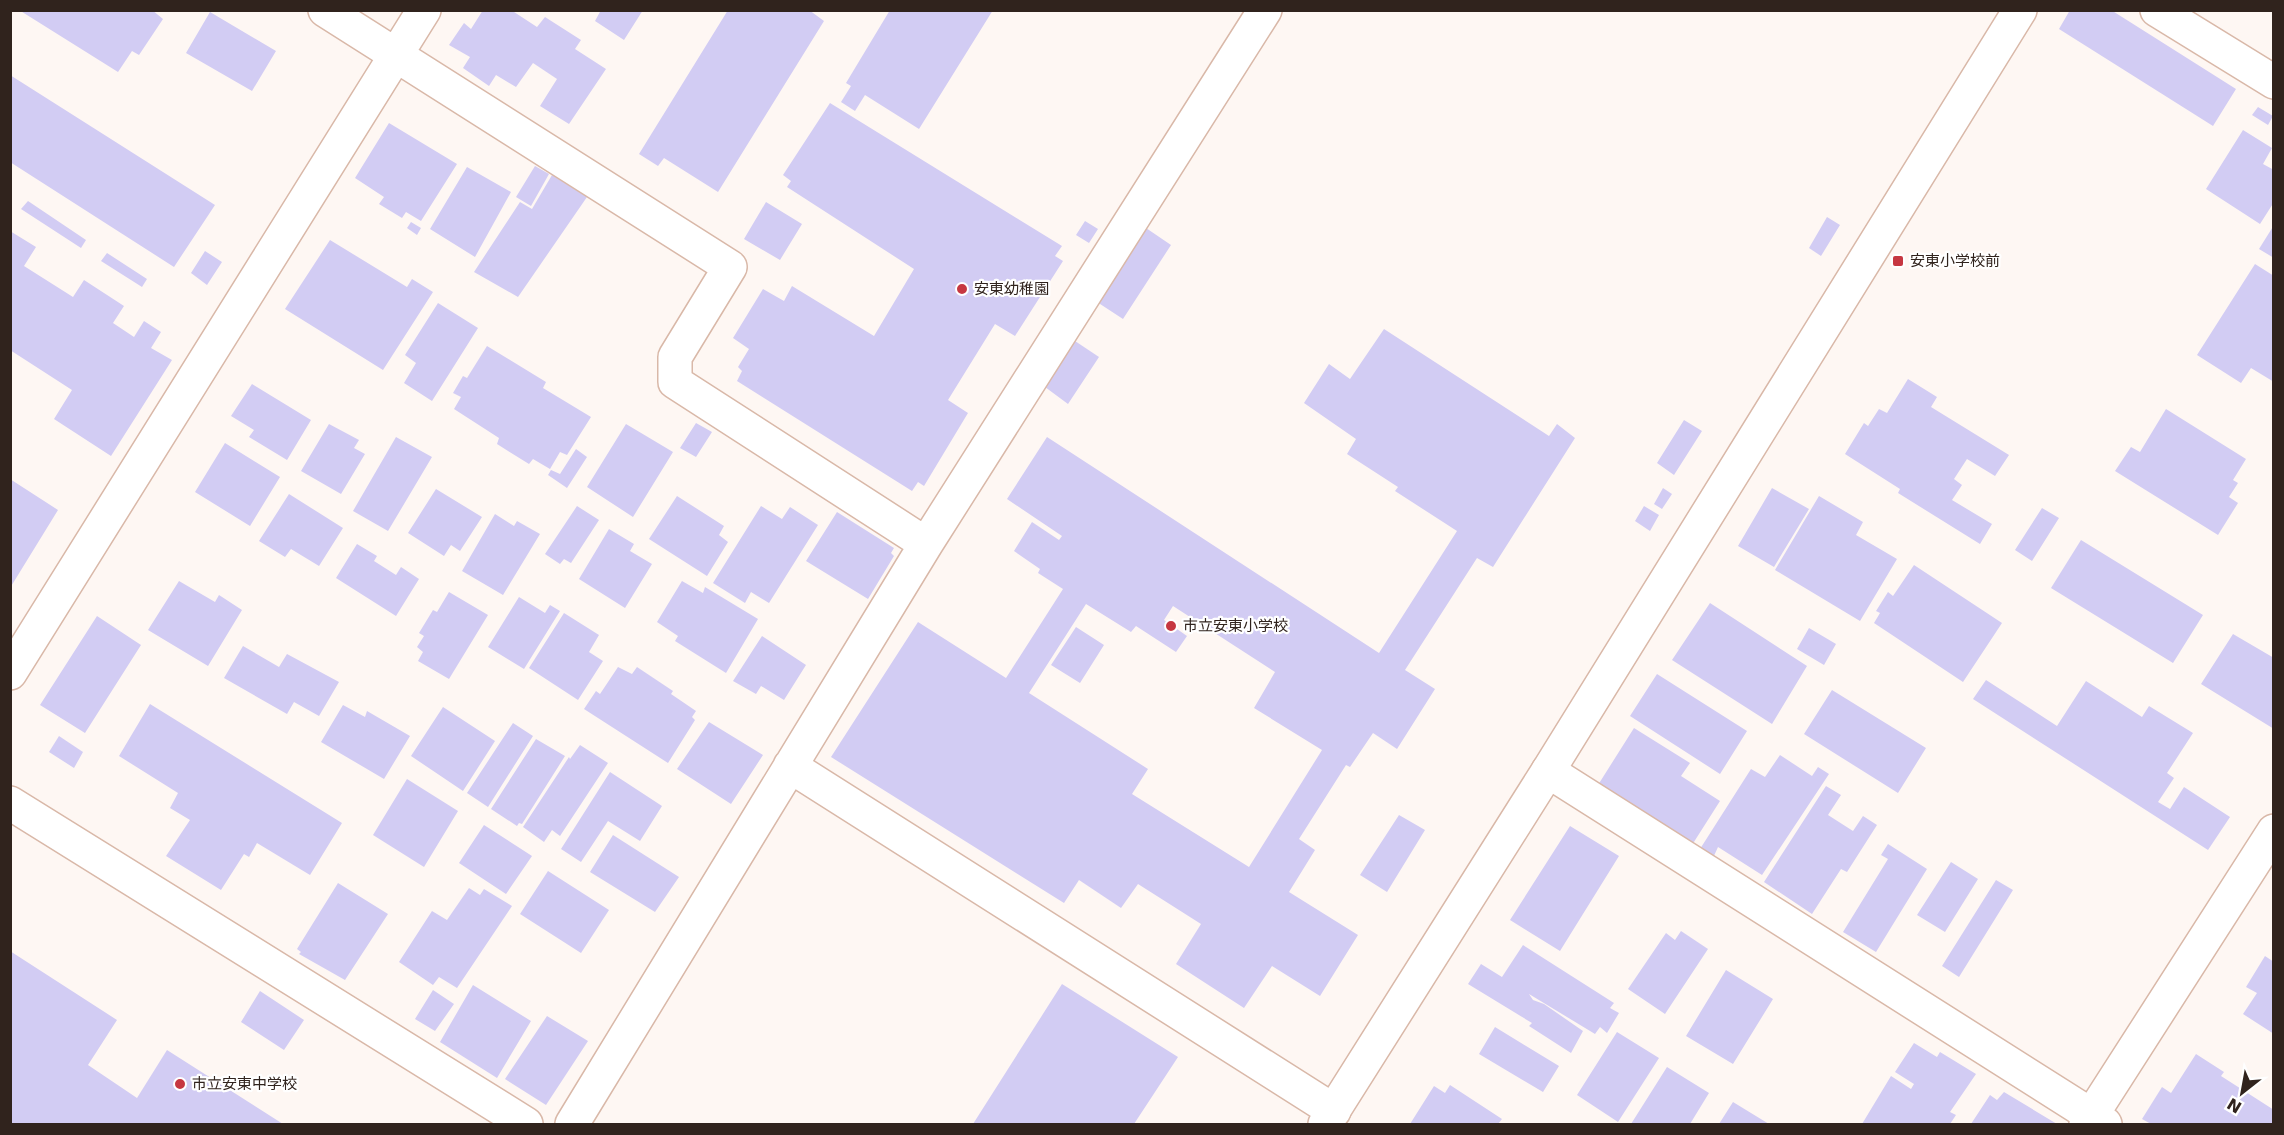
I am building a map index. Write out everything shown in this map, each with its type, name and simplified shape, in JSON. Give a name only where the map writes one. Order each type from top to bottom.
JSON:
[{"type":"street","points":[[325,10],[730,267],[675,357],[675,382],[926,544]]},
{"type":"street","points":[[10,673],[424,10]]},
{"type":"street","points":[[572,1125],[926,544],[1265,10]]},
{"type":"street","points":[[790,766],[1330,1118],[2020,10]]},
{"type":"street","points":[[2157,10],[2274,82]]},
{"type":"street","points":[[1548,771],[2094,1122],[2274,831]]},
{"type":"street","points":[[10,803],[526,1125]]},
{"type":"building","points":[[19,10],[152,10],[163,19],[139,55],[132,51],[118,72]]},
{"type":"building","points":[[483,10],[511,10],[537,27],[545,17],[581,40],[575,49],[606,69],[569,124],[540,106],[557,79],[533,63],[516,87],[496,75],[489,86],[463,68],[470,57],[449,45],[464,23],[471,29]]},
{"type":"building","points":[[601,10],[643,10],[624,40],[595,21]]},
{"type":"building","points":[[728,10],[809,10],[824,21],[718,192],[664,158],[658,166],[639,154]]},
{"type":"building","points":[[890,10],[993,10],[919,129],[865,95],[855,111],[841,102],[851,86],[846,83]]},
{"type":"building","points":[[2070,10],[2111,10],[2236,89],[2213,126],[2059,29]]},
{"type":"building","points":[[210,12],[276,51],[252,91],[186,53]]},
{"type":"building","points":[[10,75],[215,205],[174,267],[10,162]]},
{"type":"building","points":[[830,103],[1062,246],[1055,256],[1063,261],[1015,336],[995,324],[948,400],[968,413],[924,486],[918,482],[912,491],[737,381],[742,371],[738,367],[749,349],[733,338],[763,289],[784,301],[792,286],[874,336],[914,269],[787,187],[791,181],[783,175]]},
{"type":"building","points":[[2258,107],[2273,116],[2268,125],[2252,115]]},
{"type":"building","points":[[389,123],[457,164],[421,221],[406,212],[402,218],[379,204],[384,197],[355,178]]},
{"type":"building","points":[[2243,130],[2272,148],[2263,164],[2274,170],[2274,202],[2260,224],[2206,189]]},
{"type":"building","points":[[535,166],[549,174],[531,206],[516,197]]},
{"type":"building","points":[[467,167],[511,192],[475,257],[430,229]]},
{"type":"building","points":[[552,175],[587,197],[518,297],[474,272],[520,202],[532,209]]},
{"type":"building","points":[[28,201],[86,240],[81,248],[21,209]]},
{"type":"building","points":[[766,202],[802,224],[780,260],[744,239]]},
{"type":"building","points":[[1827,217],[1840,225],[1821,256],[1809,248]]},
{"type":"building","points":[[1085,221],[1098,229],[1089,243],[1076,235]]},
{"type":"building","points":[[411,222],[421,228],[417,235],[407,228]]},
{"type":"building","points":[[2274,225],[2274,258],[2259,249]]},
{"type":"building","points":[[1146,228],[1171,245],[1123,319],[1097,302]]},
{"type":"building","points":[[10,231],[36,247],[24,266],[73,297],[84,280],[124,306],[113,323],[134,337],[144,321],[161,332],[151,348],[172,360],[111,456],[54,419],[72,390],[10,350]]},
{"type":"building","points":[[330,240],[407,287],[412,279],[433,292],[383,370],[285,309]]},
{"type":"building","points":[[205,251],[222,262],[207,285],[191,273]]},
{"type":"building","points":[[107,253],[147,279],[142,287],[101,261]]},
{"type":"building","points":[[2255,264],[2274,276],[2274,382],[2251,368],[2241,383],[2197,355]]},
{"type":"building","points":[[438,303],[478,328],[432,401],[404,383],[416,363],[405,355]]},
{"type":"building","points":[[1384,329],[1549,436],[1557,424],[1575,438],[1493,567],[1477,558],[1405,670],[1435,689],[1397,749],[1373,733],[1350,767],[1346,765],[1299,839],[1315,850],[1289,892],[1358,935],[1320,996],[1272,966],[1244,1008],[1176,964],[1201,924],[1138,884],[1121,908],[1079,880],[1064,903],[831,757],[918,622],[1006,678],[1063,589],[1038,573],[1040,569],[1014,551],[1032,522],[1059,540],[1062,536],[1007,499],[1047,437],[1379,653],[1457,531],[1395,491],[1398,487],[1347,454],[1356,439],[1304,403],[1329,364],[1350,379]],"holes":[[[1086,604],[1131,632],[1136,626],[1176,652],[1187,636],[1164,620],[1173,606],[1275,672],[1254,708],[1322,750],[1249,867],[1132,794],[1148,769],[1029,693]]]},
{"type":"building","points":[[1075,341],[1099,357],[1068,404],[1045,387]]},
{"type":"building","points":[[487,346],[546,382],[543,388],[591,417],[567,455],[560,452],[550,469],[533,459],[529,464],[497,444],[499,438],[454,409],[461,397],[453,393],[463,376],[467,378]]},
{"type":"building","points":[[1908,379],[1937,397],[1931,407],[2009,455],[1995,476],[1967,459],[1954,479],[1962,485],[1952,500],[1992,524],[1980,544],[1898,493],[1900,489],[1845,454],[1864,423],[1868,426],[1879,409],[1887,413]]},
{"type":"building","points":[[252,384],[311,420],[287,460],[249,437],[254,430],[231,416]]},
{"type":"building","points":[[2166,409],[2246,459],[2233,480],[2238,483],[2229,497],[2238,503],[2218,535],[2115,471],[2131,447],[2140,452]]},
{"type":"building","points":[[1684,420],[1702,431],[1674,475],[1657,463]]},
{"type":"building","points":[[696,423],[712,432],[696,457],[680,448]]},
{"type":"building","points":[[329,424],[359,440],[354,448],[365,454],[341,494],[301,471]]},
{"type":"building","points":[[626,424],[673,452],[633,517],[587,487]]},
{"type":"building","points":[[396,437],[432,457],[388,531],[353,511]]},
{"type":"building","points":[[225,443],[280,477],[250,526],[195,492]]},
{"type":"building","points":[[576,449],[587,457],[567,488],[548,475],[551,470],[560,474]]},
{"type":"building","points":[[10,479],[58,510],[10,588]]},
{"type":"building","points":[[1663,488],[1672,494],[1662,509],[1654,504]]},
{"type":"building","points":[[1772,488],[1809,509],[1774,567],[1738,546]]},
{"type":"building","points":[[436,489],[482,517],[460,551],[451,545],[444,556],[408,533]]},
{"type":"building","points":[[289,494],[343,528],[319,566],[291,549],[285,557],[259,541]]},
{"type":"building","points":[[677,496],[724,526],[719,535],[728,542],[707,576],[649,539]]},
{"type":"building","points":[[1819,496],[1863,522],[1856,535],[1897,559],[1860,621],[1775,570]]},
{"type":"building","points":[[577,506],[599,520],[571,563],[564,559],[560,564],[545,554]]},
{"type":"building","points":[[761,506],[782,519],[790,507],[818,525],[769,603],[751,592],[745,603],[713,583]]},
{"type":"building","points":[[1644,506],[1659,515],[1650,531],[1635,521]]},
{"type":"building","points":[[2042,508],[2059,518],[2032,561],[2015,550]]},
{"type":"building","points":[[837,512],[894,548],[891,553],[894,556],[868,599],[806,561]]},
{"type":"building","points":[[495,514],[514,526],[517,521],[540,534],[503,595],[462,571]]},
{"type":"building","points":[[609,529],[634,544],[630,551],[652,564],[625,608],[579,579]]},
{"type":"building","points":[[2081,540],[2203,615],[2173,663],[2051,588]]},
{"type":"building","points":[[357,544],[377,556],[374,561],[396,575],[401,567],[419,579],[396,616],[336,578]]},
{"type":"building","points":[[1914,565],[2002,623],[1963,682],[1874,623],[1880,613],[1876,611],[1888,592],[1893,596]]},
{"type":"building","points":[[179,581],[215,602],[219,595],[242,610],[208,666],[148,630]]},
{"type":"building","points":[[682,581],[703,593],[705,587],[758,619],[726,673],[675,641],[678,636],[657,622]]},
{"type":"building","points":[[449,592],[488,615],[449,679],[418,661],[423,652],[417,647],[424,636],[419,633],[433,610],[437,612]]},
{"type":"building","points":[[519,597],[545,613],[550,605],[560,611],[524,669],[488,647]]},
{"type":"building","points":[[1710,603],[1807,666],[1772,724],[1672,660]]},
{"type":"building","points":[[564,613],[599,635],[589,652],[603,661],[578,700],[529,668]]},
{"type":"building","points":[[97,616],[141,645],[85,733],[40,705]]},
{"type":"building","points":[[1076,627],[1104,645],[1080,683],[1051,665]]},
{"type":"building","points":[[1809,628],[1836,644],[1824,665],[1797,649]]},
{"type":"building","points":[[2233,634],[2274,658],[2274,729],[2201,684]]},
{"type":"building","points":[[762,636],[806,665],[784,700],[761,686],[756,694],[733,681]]},
{"type":"building","points":[[243,646],[279,667],[287,654],[339,682],[319,716],[294,702],[287,714],[224,678]]},
{"type":"building","points":[[618,667],[632,674],[637,667],[673,691],[671,694],[696,711],[692,717],[695,720],[668,763],[584,709],[596,691],[600,694]]},
{"type":"building","points":[[1657,674],[1747,731],[1720,774],[1630,716]]},
{"type":"building","points":[[1986,680],[2057,726],[2086,681],[2142,717],[2149,706],[2193,733],[2167,773],[2174,778],[2158,802],[2170,809],[2184,787],[2230,817],[2208,850],[1973,699]]},
{"type":"building","points":[[1832,690],[1926,748],[1898,793],[1804,734]]},
{"type":"building","points":[[150,704],[342,823],[310,875],[257,843],[249,857],[244,854],[221,890],[166,856],[190,820],[170,808],[178,793],[119,756]]},
{"type":"building","points":[[343,705],[365,717],[367,711],[410,736],[384,779],[321,742]]},
{"type":"building","points":[[443,707],[495,741],[463,791],[411,756]]},
{"type":"building","points":[[709,722],[763,755],[731,804],[677,769]]},
{"type":"building","points":[[513,723],[533,736],[488,807],[467,793]]},
{"type":"building","points":[[1634,728],[1690,763],[1681,776],[1720,801],[1692,845],[1598,785]]},
{"type":"building","points":[[59,736],[83,752],[74,768],[49,752]]},
{"type":"building","points":[[536,739],[565,756],[522,824],[519,823],[517,826],[491,809]]},
{"type":"building","points":[[580,745],[608,763],[560,836],[552,830],[544,842],[523,827],[569,757],[570,759]]},
{"type":"building","points":[[1780,755],[1812,776],[1818,767],[1829,774],[1762,875],[1718,847],[1713,858],[1700,849],[1751,769],[1765,777]]},
{"type":"building","points":[[610,772],[662,806],[640,841],[608,821],[581,862],[561,849]]},
{"type":"building","points":[[407,779],[458,811],[424,867],[373,835]]},
{"type":"building","points":[[1826,786],[1841,795],[1828,815],[1853,831],[1863,816],[1877,825],[1847,872],[1841,869],[1812,914],[1764,882]]},
{"type":"building","points":[[1399,815],[1425,830],[1387,892],[1360,875]]},
{"type":"building","points":[[484,825],[532,856],[506,894],[459,863]]},
{"type":"building","points":[[1570,826],[1619,856],[1560,951],[1510,920]]},
{"type":"building","points":[[613,835],[679,877],[655,912],[590,872]]},
{"type":"building","points":[[1888,844],[1927,869],[1876,952],[1843,932],[1888,859],[1881,855]]},
{"type":"building","points":[[1951,862],[1978,879],[1945,932],[1917,915]]},
{"type":"building","points":[[548,871],[609,910],[581,953],[520,914]]},
{"type":"building","points":[[1996,880],[2013,890],[1959,977],[1942,966]]},
{"type":"building","points":[[338,883],[388,914],[345,980],[299,954],[301,952],[297,949]]},
{"type":"building","points":[[469,888],[480,895],[484,889],[512,906],[457,988],[439,977],[433,985],[399,962],[432,911],[447,920]]},
{"type":"building","points":[[1681,931],[1708,949],[1665,1014],[1628,989],[1666,933],[1675,940]]},
{"type":"building","points":[[1523,945],[1614,1003],[1610,1008],[1619,1013],[1607,1033],[1600,1027],[1595,1034],[1529,994],[1533,1000],[1544,1004],[1583,1031],[1571,1053],[1529,1026],[1532,1023],[1468,984],[1481,964],[1502,977]]},
{"type":"building","points":[[10,951],[117,1020],[88,1065],[137,1098],[167,1050],[283,1124],[10,1124]]},
{"type":"building","points":[[2265,956],[2274,962],[2274,1034],[2243,1014],[2257,993],[2246,987]]},
{"type":"building","points":[[1726,970],[1773,999],[1733,1064],[1686,1036]]},
{"type":"building","points":[[1062,984],[1178,1057],[1134,1124],[973,1124]]},
{"type":"building","points":[[473,985],[531,1021],[497,1078],[440,1042]]},
{"type":"building","points":[[433,990],[454,1004],[435,1031],[415,1019]]},
{"type":"building","points":[[260,991],[304,1020],[284,1050],[241,1022]]},
{"type":"building","points":[[547,1016],[588,1041],[546,1105],[505,1079]]},
{"type":"building","points":[[1495,1027],[1559,1066],[1543,1092],[1479,1054]]},
{"type":"building","points":[[1617,1032],[1659,1058],[1618,1122],[1577,1095]]},
{"type":"building","points":[[1914,1043],[1937,1057],[1940,1052],[1976,1074],[1950,1112],[1956,1115],[1950,1124],[1862,1124],[1891,1076],[1911,1089],[1914,1084],[1895,1072]]},
{"type":"building","points":[[2196,1054],[2224,1072],[2221,1076],[2274,1110],[2274,1124],[2151,1124],[2142,1119],[2162,1087],[2171,1093]]},
{"type":"building","points":[[1667,1067],[1709,1093],[1690,1124],[1631,1124]]},
{"type":"building","points":[[1450,1085],[1502,1119],[1498,1124],[1410,1124],[1434,1086],[1445,1093]]},
{"type":"building","points":[[2004,1092],[2057,1124],[1971,1124],[1990,1095],[1997,1100]]},
{"type":"building","points":[[1733,1102],[1769,1124],[1719,1124]]},
{"type":"place","name":"安東小学校前","points":[[1898,261]]},
{"type":"place","name":"安東幼稚園","points":[[962,289]]},
{"type":"place","name":"市立安東小学校","points":[[1171,626]]},
{"type":"place","name":"市立安東中学校","points":[[180,1084]]}]
